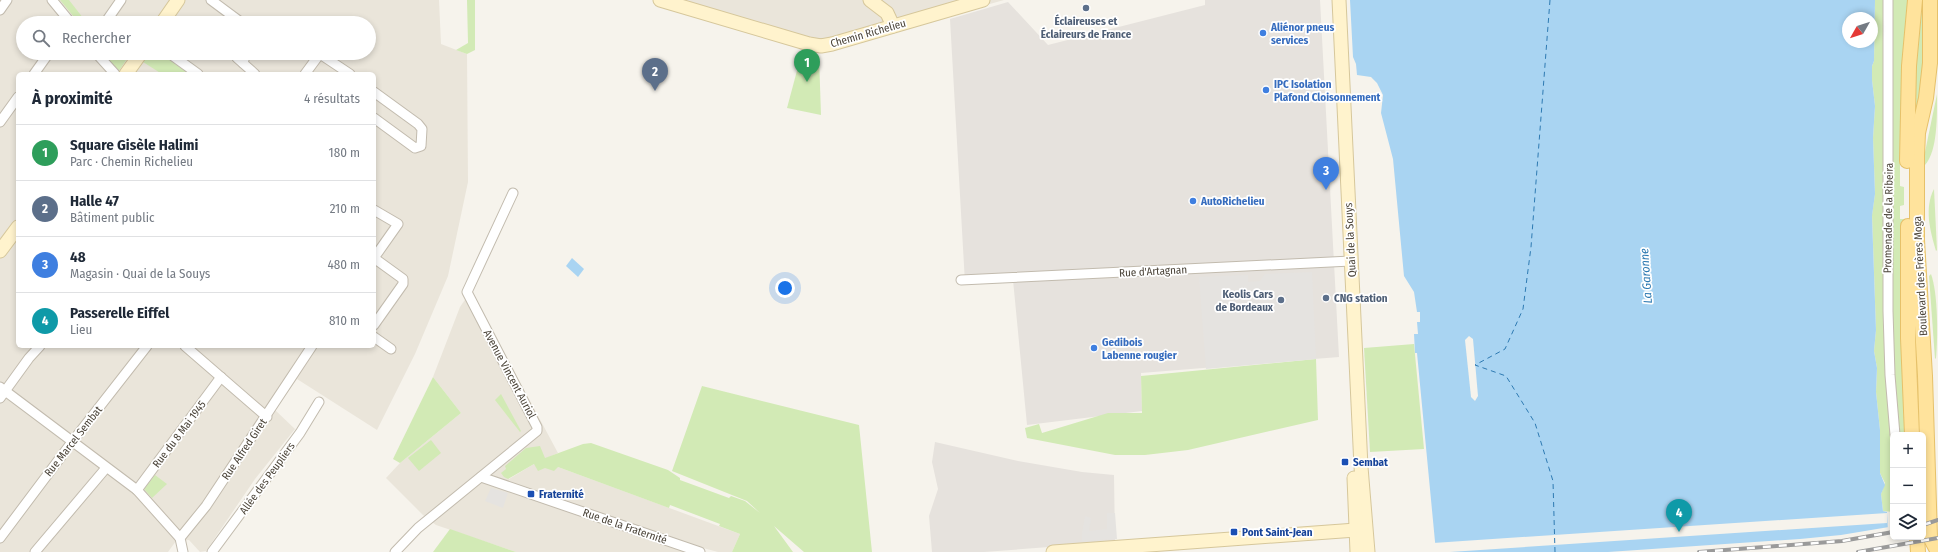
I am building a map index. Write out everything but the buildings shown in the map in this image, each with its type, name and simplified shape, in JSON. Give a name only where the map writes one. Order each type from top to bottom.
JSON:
[{"type":"main road","points":[[167,16],[178,0]]},
{"type":"main road","name":"Chemin Richelieu","points":[[660,0],[818,46],[832,44],[983,0]]},
{"type":"main road","points":[[870,0],[886,13],[893,26]]},
{"type":"main road","name":"Quai de la Souys","points":[[1330,0],[1361,467],[1361,526],[1367,552]]},
{"type":"main road","name":"Quai de la Souys","points":[[1339,0],[1348,261]]},
{"type":"main road","name":"Boulevard des Frères Moga","points":[[1912,432],[1908,338],[1908,103],[1909,66],[1915,0]]},
{"type":"main road","name":"Boulevard des Frères Moga","points":[[1930,0],[1930,63],[1917,144],[1917,240],[1925,376],[1930,536],[1938,552]]},
{"type":"main road","points":[[127,72],[136,60]]},
{"type":"main road","points":[[2,245],[16,229]]},
{"type":"main road","points":[[1053,552],[1361,526],[1357,552]]},
{"type":"main road","points":[[1917,540],[1918,552]]},
{"type":"street","points":[[0,10],[7,0]]},
{"type":"street","points":[[52,0],[65,16]]},
{"type":"street","points":[[111,16],[122,0]]},
{"type":"street","points":[[211,0],[233,16]]},
{"type":"street","name":"Promenade de la Ribeira","points":[[1888,0],[1888,311],[1890,375],[1895,432]]},
{"type":"street","points":[[35,72],[44,60]]},
{"type":"street","points":[[102,60],[113,72]]},
{"type":"street","points":[[179,60],[195,72]]},
{"type":"street","points":[[239,60],[253,72]]},
{"type":"street","points":[[309,72],[316,60]]},
{"type":"street","points":[[329,60],[347,72]]},
{"type":"street","points":[[376,93],[418,124],[422,129],[421,146],[415,148],[376,119]]},
{"type":"street","points":[[0,122],[16,100]]},
{"type":"street","name":"Avenue Vincent Auriol","points":[[395,552],[418,528],[537,431],[537,427],[467,292],[513,193]]},
{"type":"street","points":[[376,211],[398,224],[376,255]]},
{"type":"street","points":[[376,259],[403,279],[403,284],[376,322]]},
{"type":"street","name":"Rue d'Artagnan","points":[[961,280],[1348,261]]},
{"type":"street","points":[[376,338],[392,349]]},
{"type":"street","points":[[38,348],[28,358],[2,392],[137,490],[180,538],[183,552]]},
{"type":"street","name":"Rue Marcel Sembat","points":[[0,538],[145,348]]},
{"type":"street","points":[[187,348],[267,417]]},
{"type":"street","name":"Rue Alfred Giret","points":[[180,538],[206,506],[267,417],[311,348]]},
{"type":"street","name":"Rue du 8 Mai 1945","points":[[137,490],[221,377]]},
{"type":"street","name":"Allée des Peupliers","points":[[212,552],[300,433],[319,402]]},
{"type":"street","points":[[35,552],[106,468]]},
{"type":"street","name":"Rue de la Fraternité","points":[[481,477],[700,552]]},
{"type":"shaded area","points":[[0,0],[439,0],[441,44],[467,54],[468,182],[448,276],[415,354],[377,430],[297,379],[275,410],[295,429],[255,479],[206,551],[200,552],[189,540],[176,541],[168,552],[0,552]]},
{"type":"shaded area","points":[[675,0],[1004,0],[822,51]]},
{"type":"shaded area","points":[[1205,0],[1320,0],[1339,357],[1141,373],[1142,411],[1027,425],[1013,280],[965,283],[950,19],[1008,2],[1048,45],[1205,5]]},
{"type":"shaded area","points":[[1312,272],[1316,359],[1206,369],[1199,277],[1248,275],[1248,282],[1260,281],[1265,274]]},
{"type":"shaded area","points":[[471,291],[558,453],[545,459],[506,469],[509,479],[534,464],[545,468],[558,467],[740,534],[732,552],[718,552],[692,545],[690,552],[516,552],[436,525],[423,515],[386,478],[400,463],[461,413],[433,377],[460,307]]},
{"type":"shaded area","points":[[935,442],[1018,461],[1082,472],[1114,475],[1115,542],[984,552],[932,552],[929,516],[938,489],[932,462]]},
{"type":"shaded area","points":[[491,488],[508,493],[503,508],[485,501]]},
{"type":"shaded area","points":[[1107,513],[1115,513],[1117,539],[1082,541],[1085,516],[1091,518],[1089,531],[1107,529]]},
{"type":"green space","points":[[60,0],[69,0],[82,16],[73,16]]},
{"type":"green space","points":[[467,0],[475,0],[475,50],[467,54],[456,50],[468,43]]},
{"type":"green space","points":[[1875,0],[1912,0],[1902,74],[1901,91],[1904,92],[1904,104],[1901,104],[1900,122],[1903,122],[1900,142],[1900,186],[1904,187],[1904,205],[1900,206],[1900,219],[1904,219],[1904,238],[1901,239],[1901,251],[1904,252],[1904,266],[1901,266],[1901,316],[1905,367],[1902,368],[1903,381],[1906,381],[1906,400],[1903,401],[1904,418],[1907,418],[1907,432],[1890,432],[1890,512],[1883,511],[1881,494],[1885,483],[1880,473],[1880,430],[1876,392],[1877,368],[1874,351],[1876,330],[1872,215],[1875,194],[1873,138],[1875,106],[1872,66],[1874,61],[1874,48],[1878,48],[1878,12],[1875,12]]},
{"type":"green space","points":[[1919,0],[1927,0],[1927,46],[1919,109],[1911,121]]},
{"type":"green space","points":[[802,52],[819,56],[821,115],[787,108]]},
{"type":"green space","points":[[105,60],[126,60],[118,72]]},
{"type":"green space","points":[[145,60],[170,60],[186,72],[159,72],[143,62]]},
{"type":"green space","points":[[1937,94],[1935,142],[1929,159],[1925,165],[1925,152]]},
{"type":"green space","points":[[1934,189],[1936,251],[1929,220],[1929,204]]},
{"type":"green space","points":[[1931,274],[1935,292],[1937,315],[1937,349],[1935,359],[1929,276]]},
{"type":"green space","points":[[1414,344],[1424,449],[1370,452],[1364,348]]},
{"type":"green space","points":[[1316,359],[1318,420],[1188,450],[1145,455],[1115,455],[1027,438],[1025,428],[1039,424],[1042,433],[1108,413],[1142,413],[1141,376]]},
{"type":"green space","points":[[433,377],[461,413],[400,463],[393,459]]},
{"type":"green space","points":[[702,386],[859,425],[872,552],[804,552],[774,526],[793,552],[732,552],[740,534],[719,526],[720,524],[670,505],[669,508],[558,467],[554,471],[545,468],[538,471],[534,464],[508,479],[501,473],[506,469],[505,466],[526,448],[540,446],[545,458],[583,444],[591,443],[668,470],[680,478],[680,480],[729,498],[731,496],[745,501],[760,513],[747,501],[672,471]]},
{"type":"green space","points":[[501,394],[521,431],[520,432],[495,400]]},
{"type":"green space","points":[[431,440],[441,453],[419,471],[408,458]]},
{"type":"green space","points":[[155,475],[167,484],[152,498],[144,489]]},
{"type":"green space","points":[[450,529],[516,552],[433,552]]},
{"type":"water","name":"La Garonne","points":[[1350,0],[1875,0],[1875,12],[1842,12],[1842,48],[1874,48],[1874,61],[1872,66],[1875,106],[1873,138],[1875,194],[1872,216],[1876,330],[1874,351],[1877,368],[1876,392],[1880,430],[1880,473],[1885,485],[1881,494],[1883,511],[1887,512],[1889,552],[1436,552],[1417,353],[1415,353],[1414,334],[1418,334],[1417,322],[1420,322],[1420,312],[1417,312],[1414,292],[1404,276],[1393,159],[1381,113],[1383,95],[1377,83],[1371,77],[1357,75],[1356,64],[1353,57]]},
{"type":"water","points":[[572,258],[584,269],[578,277],[566,266]]},
{"type":"pier","points":[[1469,336],[1473,339],[1478,396],[1475,401],[1471,397],[1465,340]]},
{"type":"pier","points":[[1887,513],[1887,523],[1450,552],[1434,552],[1433,543]]},
{"type":"pier","points":[[1889,527],[1891,552],[1608,552],[1800,539],[1841,535]]},
{"type":"ferry route","points":[[1550,0],[1531,247],[1523,309],[1505,349],[1475,365],[1506,376],[1535,423],[1553,481],[1555,552]]},
{"type":"railway","points":[[1926,524],[1938,520]]},
{"type":"railway","points":[[1699,552],[1842,541],[1890,533]]},
{"type":"railway","points":[[1858,552],[1938,538]]},
{"type":"place","name":"Éclaireuses et Éclaireurs de France","points":[[1086,8]]},
{"type":"place","name":"Aliénor pneus services","points":[[1263,33]]},
{"type":"place","name":"Square Gisèle Halimi","points":[[807,82]]},
{"type":"place","name":"IPC Isolation Plafond Cloisonnement","points":[[1266,90]]},
{"type":"place","name":"Halle 47","points":[[655,91]]},
{"type":"place","name":"48","points":[[1326,190]]},
{"type":"place","name":"AutoRichelieu","points":[[1193,201]]},
{"type":"place","name":"CNG station","points":[[1326,298]]},
{"type":"place","name":"Keolis Cars de Bordeaux","points":[[1281,300]]},
{"type":"place","name":"Gedibois Labenne rougier","points":[[1094,348]]},
{"type":"place","name":"Sembat","points":[[1345,462]]},
{"type":"place","name":"Fraternité","points":[[531,494]]},
{"type":"place","name":"Pont Saint-Jean","points":[[1234,532]]},
{"type":"place","name":"Passerelle Eiffel","points":[[1679,532]]}]
